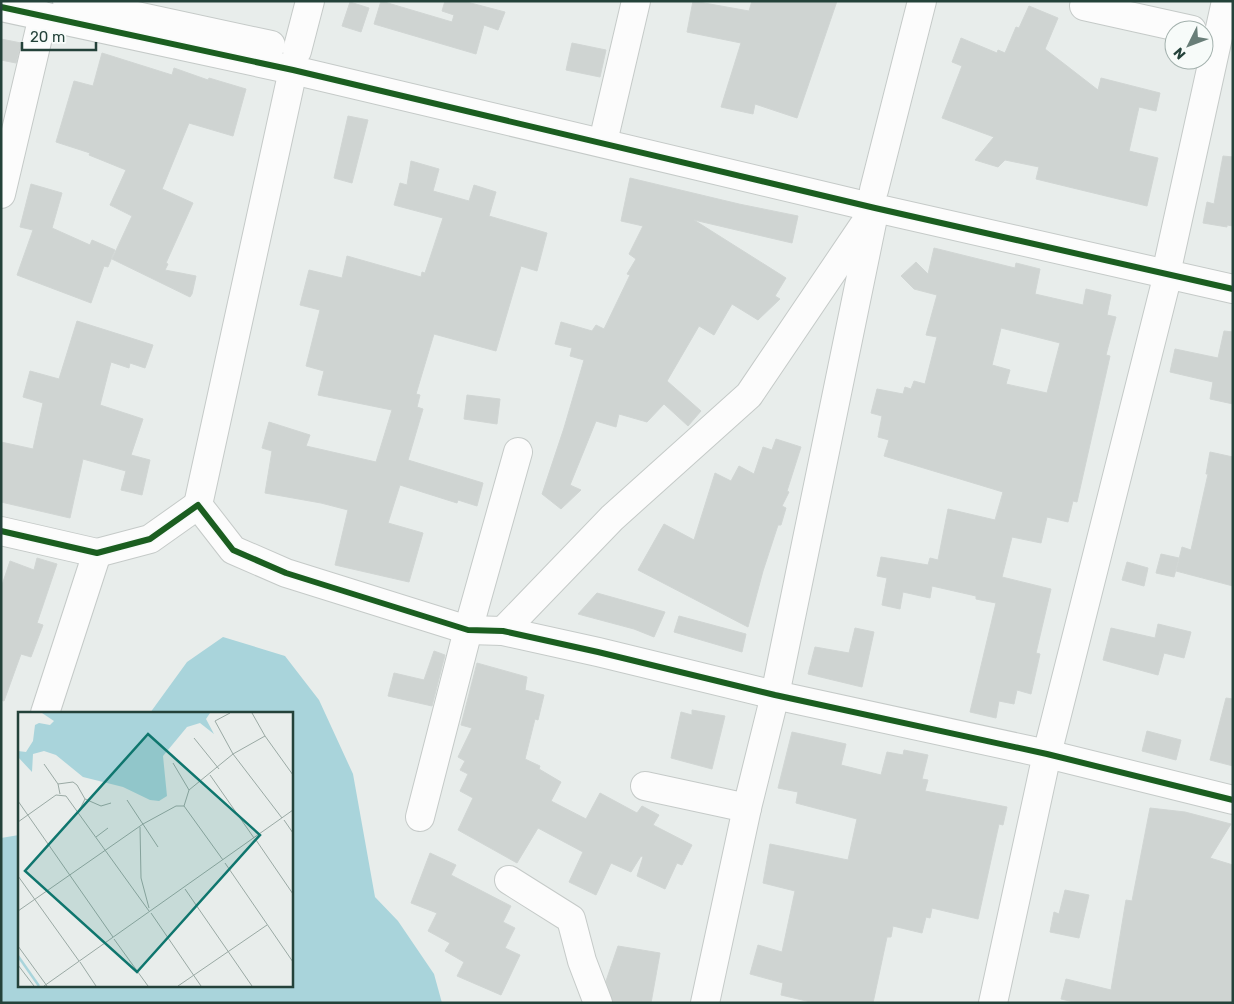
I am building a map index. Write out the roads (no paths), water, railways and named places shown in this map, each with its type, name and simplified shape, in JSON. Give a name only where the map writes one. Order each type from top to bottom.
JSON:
[{"type":"street","points":[[67,1],[295,60],[1168,267],[1233,288]]},
{"type":"street","points":[[1,531],[97,553],[150,539],[198,505],[295,60],[310,1]]},
{"type":"street","points":[[606,129],[636,1]]},
{"type":"street","points":[[704,1002],[746,808],[775,695],[875,199],[922,1]]},
{"type":"street","points":[[1214,27],[1226,1]]},
{"type":"street","points":[[1084,6],[1164,24]]},
{"type":"street","points":[[1,7],[295,60],[606,129],[875,199]]},
{"type":"street","points":[[1,194],[43,16]]},
{"type":"street","points":[[993,1003],[1047,754],[1168,267],[1204,70]]},
{"type":"street","points":[[503,631],[612,518],[749,395],[875,199]]},
{"type":"street","points":[[1168,267],[1233,275]]},
{"type":"street","points":[[420,817],[468,630],[518,452]]},
{"type":"street","points":[[198,505],[233,550],[286,573],[468,630],[503,631],[775,695],[1047,754],[1233,800]]},
{"type":"street","points":[[45,712],[97,553]]},
{"type":"street","points":[[645,786],[746,808]]},
{"type":"street","points":[[509,880],[571,919],[582,961],[598,1003]]},
{"type":"water","points":[[223,637],[285,656],[319,700],[353,774],[375,897],[398,921],[434,974],[442,1003],[1,1003],[1,838],[18,835],[18,986],[292,986],[292,712],[151,712],[187,662]]}]
